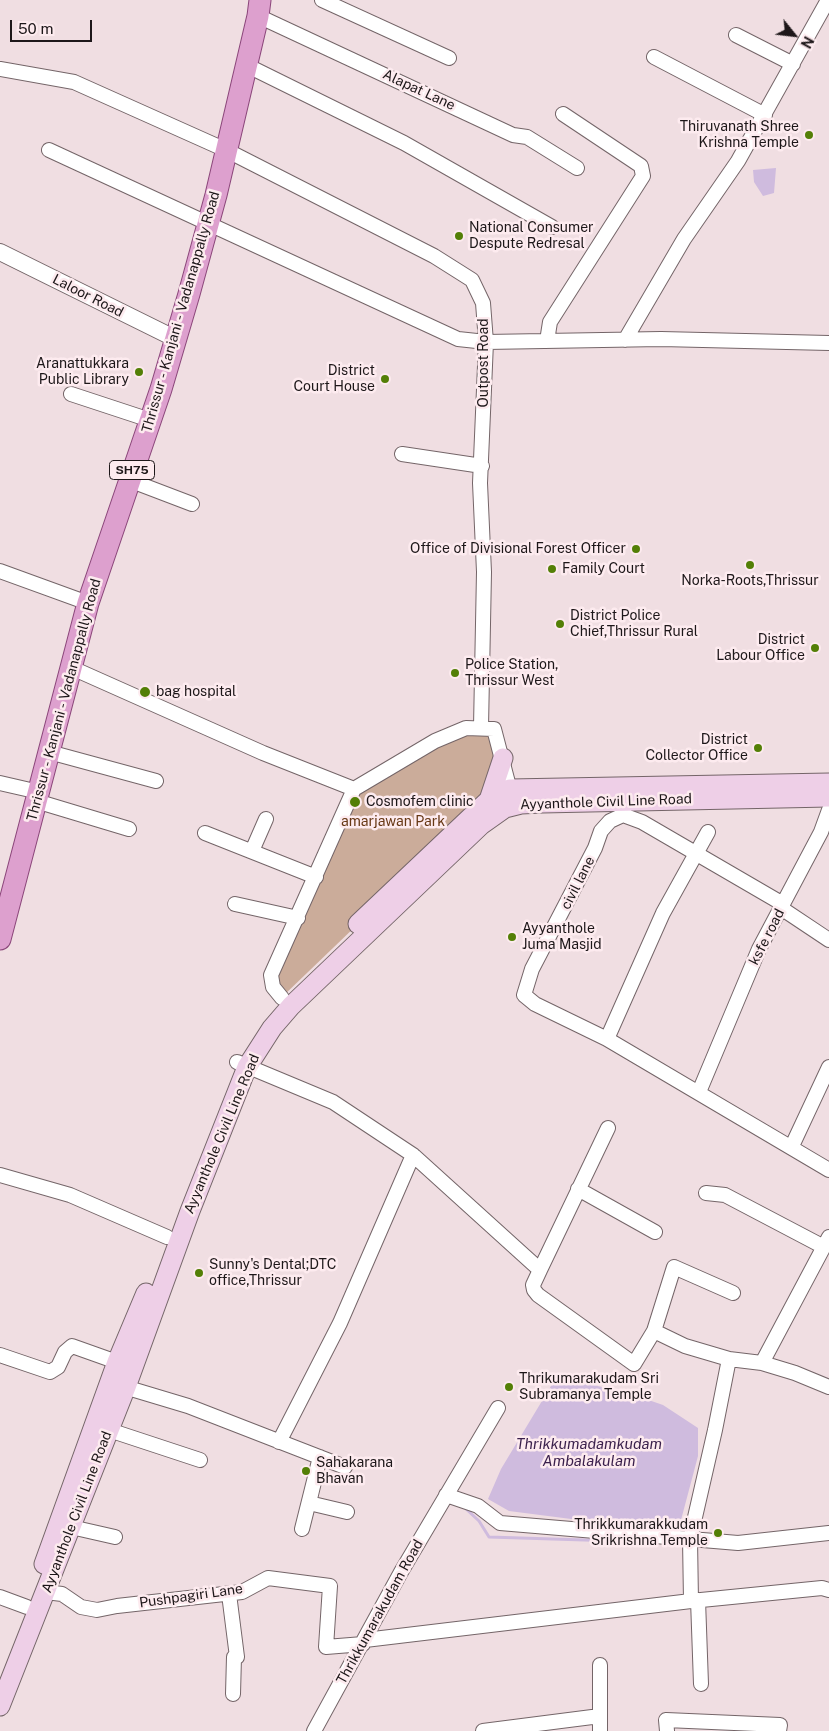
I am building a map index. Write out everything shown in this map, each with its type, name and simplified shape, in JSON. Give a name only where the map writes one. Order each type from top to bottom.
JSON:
[{"type":"main road","name":"Thrissur - Kanjani - Vadanappally Road","points":[[0,938],[88,603],[176,340],[226,150],[259,8]]},
{"type":"main road","points":[[492,807],[503,758]]},
{"type":"main road","name":"Ayyanthole Civil Line Road","points":[[621,800],[829,783]]},
{"type":"main road","name":"Ayyanthole Civil Line Road","points":[[267,1025],[282,998],[492,807],[512,798],[621,800],[829,797]]},
{"type":"main road","name":"Ayyanthole Civil Line Road","points":[[0,1706],[46,1592],[65,1530],[118,1385],[188,1199],[242,1065],[248,1041],[298,999],[481,825],[492,807]]},
{"type":"main road","name":"Ayyanthole Civil Line Road","points":[[0,1677],[27,1607],[65,1530],[109,1430],[118,1385],[117,1362],[167,1237],[188,1199]]},
{"type":"street","points":[[322,0],[449,58]]},
{"type":"street","points":[[625,340],[684,240],[738,161],[793,64],[824,20],[828,0]]},
{"type":"street","name":"Alapat Lane","points":[[259,8],[513,135],[527,137],[577,168]]},
{"type":"street","points":[[736,35],[793,64]]},
{"type":"street","points":[[654,56],[765,115]]},
{"type":"street","points":[[246,65],[404,143],[552,227]]},
{"type":"street","name":"Outpost Road","points":[[0,69],[74,82],[226,150],[434,256],[472,280],[483,303],[486,342],[480,506],[484,572],[481,727]]},
{"type":"street","points":[[547,341],[550,322],[643,176],[640,166],[563,114]]},
{"type":"street","points":[[49,150],[458,339],[486,342],[625,340],[829,343]]},
{"type":"street","name":"Laloor Road","points":[[0,252],[176,340]]},
{"type":"street","points":[[71,394],[150,420]]},
{"type":"street","points":[[402,454],[482,466]]},
{"type":"street","points":[[129,480],[192,504]]},
{"type":"street","points":[[0,572],[88,603]]},
{"type":"street","points":[[72,668],[263,753],[354,789]]},
{"type":"street","points":[[282,998],[273,987],[271,975],[354,789],[435,741],[466,728],[481,727],[494,729],[512,798]]},
{"type":"street","points":[[49,752],[156,781]]},
{"type":"street","points":[[0,783],[129,829]]},
{"type":"street","points":[[621,800],[642,822],[782,906],[829,940]]},
{"type":"street","name":"civil lane","points":[[621,800],[610,821],[601,831],[596,848],[532,969],[524,995],[535,1004],[607,1039],[792,1146],[829,1170]]},
{"type":"street","name":"ksfe road","points":[[699,1092],[708,1065],[759,949],[821,832],[829,810]]},
{"type":"street","points":[[252,851],[266,819]]},
{"type":"street","points":[[607,1039],[659,921],[708,832]]},
{"type":"street","points":[[205,833],[316,877]]},
{"type":"street","points":[[235,904],[298,918]]},
{"type":"street","points":[[242,1065],[334,1102],[413,1155],[540,1270]]},
{"type":"street","points":[[792,1146],[829,1067]]},
{"type":"street","points":[[608,1128],[533,1285],[534,1290],[538,1295],[634,1364],[654,1331],[674,1267],[733,1293]]},
{"type":"street","points":[[279,1442],[340,1323],[413,1155]]},
{"type":"street","points":[[0,1175],[70,1195],[167,1237]]},
{"type":"street","points":[[578,1190],[655,1232]]},
{"type":"street","points":[[706,1193],[725,1196],[826,1242],[762,1363]]},
{"type":"street","points":[[654,1331],[685,1346],[729,1360],[762,1363],[795,1373],[829,1387]]},
{"type":"street","points":[[0,1355],[50,1372],[58,1367],[65,1352],[72,1346],[117,1362]]},
{"type":"street","points":[[700,1684],[690,1539],[729,1360]]},
{"type":"street","points":[[118,1385],[188,1406],[345,1467]]},
{"type":"street","name":"Thrikkumarakudam Road","points":[[314,1731],[446,1495],[498,1408]]},
{"type":"street","points":[[109,1430],[200,1460]]},
{"type":"street","points":[[320,1457],[309,1503],[347,1512]]},
{"type":"street","points":[[302,1530],[320,1457]]},
{"type":"street","points":[[446,1495],[478,1506],[500,1523],[738,1543],[829,1533]]},
{"type":"street","points":[[65,1530],[115,1537]]},
{"type":"street","name":"Pushpagiri Lane","points":[[46,1592],[62,1594],[81,1607],[97,1610],[117,1606],[242,1592],[268,1578],[330,1586],[326,1647],[364,1642]]},
{"type":"street","points":[[364,1642],[694,1601],[822,1588],[829,1590]]},
{"type":"street","points":[[228,1594],[237,1657],[234,1657],[233,1694]]},
{"type":"street","points":[[0,1597],[27,1607]]},
{"type":"street","points":[[600,1665],[600,1731]]},
{"type":"street","points":[[483,1731],[600,1716]]},
{"type":"street","points":[[667,1731],[666,1720],[780,1725],[779,1731]]},
{"type":"green space","name":"amarjawan Park","points":[[494,729],[502,758],[488,799],[282,997],[272,975],[354,789],[435,741]]},
{"type":"water","points":[[776,168],[774,193],[763,196],[754,182],[753,170]]},
{"type":"water","name":"Thrikkumadamkudam Ambalakulam","points":[[557,1376],[634,1395],[663,1405],[698,1428],[698,1456],[681,1520],[649,1529],[509,1511],[488,1499],[501,1469]]},
{"type":"waterway","points":[[465,1508],[479,1521],[489,1537],[648,1542]]},
{"type":"place","name":"Thiruvanath Shree Krishna Temple","points":[[809,135]]},
{"type":"place","name":"National Consumer Despute Redresal","points":[[459,236]]},
{"type":"place","name":"Aranattukkara Public Library","points":[[139,372]]},
{"type":"place","name":"District Court House","points":[[385,379]]},
{"type":"place","name":"Office of Divisional Forest Officer","points":[[636,549]]},
{"type":"place","name":"Norka-Roots,Thrissur","points":[[750,565]]},
{"type":"place","name":"Family Court","points":[[552,569]]},
{"type":"place","name":"District Police Chief,Thrissur Rural","points":[[560,624]]},
{"type":"place","name":"District Labour Office","points":[[815,648]]},
{"type":"place","name":"Police Station, Thrissur West","points":[[455,673]]},
{"type":"place","name":"bag hospital","points":[[145,692]]},
{"type":"place","name":"District Collector Office","points":[[758,748]]},
{"type":"place","name":"Cosmofem clinic","points":[[355,802]]},
{"type":"place","name":"Ayyanthole Juma Masjid","points":[[512,937]]},
{"type":"place","name":"Sunny's Dental;DTC office,Thrissur","points":[[199,1273]]},
{"type":"place","name":"Thrikumarakudam Sri Subramanya Temple","points":[[509,1387]]},
{"type":"place","name":"Sahakarana Bhavan","points":[[306,1471]]},
{"type":"place","name":"Thrikkumarakkudam Srikrishna Temple","points":[[718,1533]]}]
